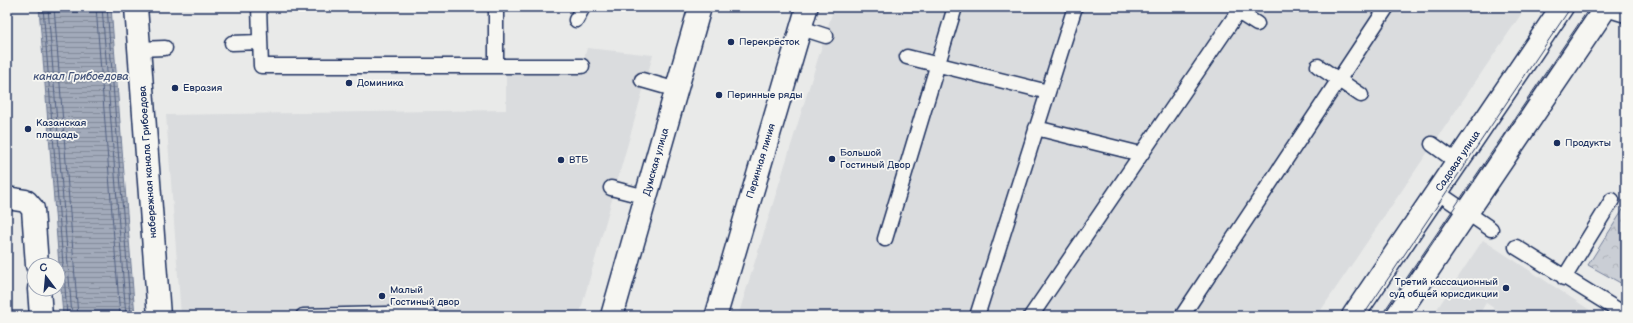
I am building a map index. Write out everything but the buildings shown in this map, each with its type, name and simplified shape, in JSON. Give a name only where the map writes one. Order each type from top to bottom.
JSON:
[{"type":"street","name":"набережная канала Грибоедова","points":[[136,7],[159,316]]},
{"type":"street","name":"Думская улица","points":[[612,316],[700,7]]},
{"type":"street","name":"Перинная линия","points":[[716,316],[807,7]]},
{"type":"street","name":"Садовая улица","points":[[1353,316],[1562,7]]},
{"type":"street","points":[[1397,316],[1606,7]]},
{"type":"street","points":[[1613,7],[1626,11]]},
{"type":"street","points":[[11,198],[26,201],[33,209],[36,257]]},
{"type":"street","points":[[40,297],[41,316]]},
{"type":"lane","points":[[259,7],[261,66],[496,66],[577,63]]},
{"type":"lane","points":[[496,7],[496,66]]},
{"type":"lane","points":[[576,20],[584,7]]},
{"type":"lane","points":[[885,239],[956,7]]},
{"type":"lane","points":[[976,316],[1074,7]]},
{"type":"lane","points":[[1182,316],[1387,7]]},
{"type":"lane","points":[[1031,316],[1240,10],[1257,24]]},
{"type":"lane","points":[[801,28],[826,36]]},
{"type":"lane","points":[[232,43],[260,42]]},
{"type":"lane","points":[[139,49],[165,48]]},
{"type":"lane","points":[[907,57],[1048,92]]},
{"type":"lane","points":[[1318,66],[1361,95]]},
{"type":"lane","points":[[642,80],[677,90]]},
{"type":"lane","points":[[1036,128],[1141,154]]},
{"type":"lane","points":[[1432,144],[1457,162]]},
{"type":"lane","points":[[611,188],[646,197]]},
{"type":"lane","points":[[1437,192],[1491,229]]},
{"type":"lane","points":[[1564,278],[1612,200]]},
{"type":"lane","points":[[1516,247],[1626,315]]},
{"type":"lane","points":[[303,316],[428,313],[428,316]]},
{"type":"shaded area","points":[[834,7],[1526,7],[1317,316],[738,316]]},
{"type":"shaded area","points":[[587,48],[653,55],[579,316],[181,316],[166,115],[506,110],[506,58],[584,58]]},
{"type":"shaded area","points":[[1483,240],[1599,316],[1506,316],[1486,303],[1478,316],[1441,316],[1435,312]]},
{"type":"green space","points":[[1626,205],[1626,286],[1588,265]]},
{"type":"water","name":"канал Грибоедова","points":[[39,7],[111,7],[135,316],[63,316],[62,297],[66,297],[66,257],[58,257]]},
{"type":"tram line","points":[[1363,316],[1571,7]]},
{"type":"tram line","points":[[1381,316],[1590,7]]},
{"type":"place","name":"Перекрёсток","points":[[731,42]]},
{"type":"place","name":"Доминика","points":[[349,83]]},
{"type":"place","name":"Евразия","points":[[175,88]]},
{"type":"place","name":"Перинные ряды","points":[[719,95]]},
{"type":"place","name":"Казанская площадь","points":[[28,129]]},
{"type":"place","name":"Продукты","points":[[1557,143]]},
{"type":"place","name":"Большой Гостиный Двор","points":[[832,159]]},
{"type":"place","name":"ВТБ","points":[[561,160]]},
{"type":"place","name":"Третий кассационный суд общей юрисдикции","points":[[1506,288]]},
{"type":"place","name":"Малый Гостиный двор","points":[[382,296]]}]
